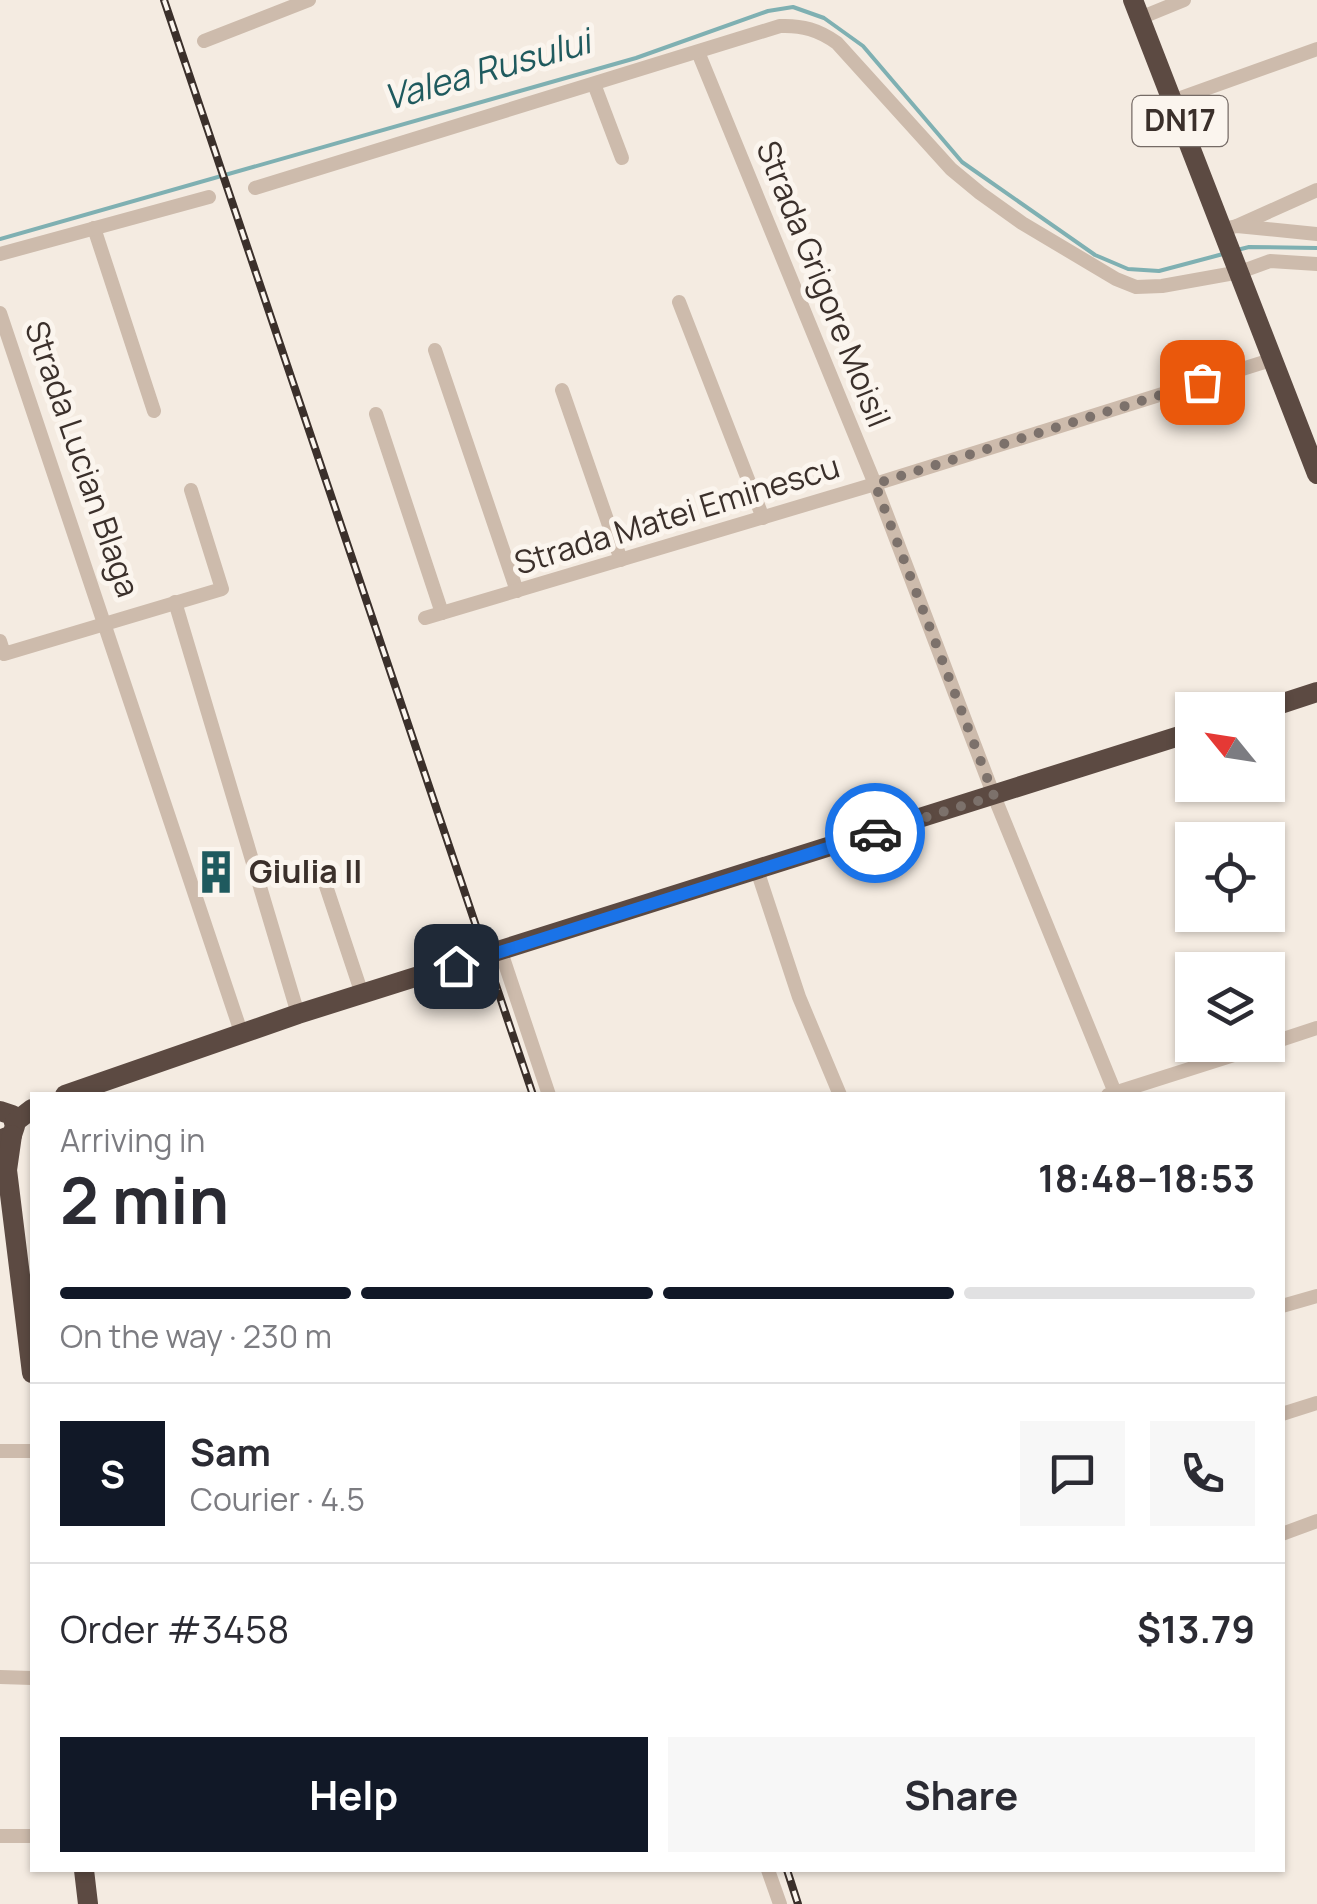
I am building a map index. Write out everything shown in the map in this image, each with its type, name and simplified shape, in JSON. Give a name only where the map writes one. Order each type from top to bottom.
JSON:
[{"type":"highway","name":"DN17","points":[[1136,9],[1229,233],[1271,360],[1317,474]]},
{"type":"highway","points":[[1285,702],[1317,692]]},
{"type":"highway","points":[[73,1092],[240,1032],[1175,737]]},
{"type":"highway","points":[[12,1128],[8,1238],[30,1362]]},
{"type":"highway","points":[[84,1872],[88,1904]]},
{"type":"street","points":[[204,41],[309,0]]},
{"type":"street","points":[[1136,9],[1184,0]]},
{"type":"street","points":[[255,188],[780,26],[796,25],[825,34],[837,43],[952,169],[1022,223],[1093,267],[1136,287],[1187,283],[1270,261],[1317,264]]},
{"type":"street","points":[[1172,101],[1317,49]]},
{"type":"street","name":"Strada Grigore Moisil","points":[[698,52],[875,484],[1112,1092]]},
{"type":"street","points":[[594,84],[622,158]]},
{"type":"street","points":[[1229,233],[1254,215],[1317,190]]},
{"type":"street","points":[[0,254],[210,197]]},
{"type":"street","points":[[94,228],[154,411]]},
{"type":"street","points":[[1229,233],[1317,234]]},
{"type":"street","points":[[679,302],[762,518]]},
{"type":"street","name":"Strada Lucian Blaga","points":[[0,313],[240,1032]]},
{"type":"street","points":[[435,350],[516,591]]},
{"type":"street","name":"Strada Matei Eminescu","points":[[425,618],[875,484],[1271,360]]},
{"type":"street","points":[[562,390],[621,560]]},
{"type":"street","points":[[376,414],[442,613]]},
{"type":"street","name":"Strada Lucian Blaga","points":[[0,641],[4,654],[222,590],[191,490]]},
{"type":"street","name":"Strada Lucian Blaga","points":[[174,602],[298,1014]]},
{"type":"street","points":[[758,870],[799,997],[839,1092]]},
{"type":"street","points":[[320,871],[362,994]]},
{"type":"street","points":[[501,952],[548,1092]]},
{"type":"street","points":[[1285,1039],[1317,1028]]},
{"type":"street","points":[[1119,1092],[1213,1062]]},
{"type":"street","points":[[1285,1305],[1317,1296]]},
{"type":"street","points":[[1285,1413],[1317,1403]]},
{"type":"street","points":[[0,1451],[30,1451]]},
{"type":"street","points":[[1285,1533],[1317,1521]]},
{"type":"street","points":[[0,1677],[30,1678]]},
{"type":"street","points":[[0,1836],[30,1836]]},
{"type":"street","points":[[769,1872],[780,1904]]},
{"type":"waterway","name":"Valea Rusului","points":[[0,239],[636,58],[768,11],[793,7],[824,18],[863,46],[962,162],[1095,255],[1128,269],[1159,271],[1223,254]]},
{"type":"waterway","name":"Valea Rusului","points":[[1237,250],[1317,248]]},
{"type":"railway","points":[[164,0],[532,1092]]},
{"type":"railway","points":[[788,1872],[798,1904]]},
{"type":"way so far","points":[[875,833],[994,796],[875,484],[1202,382]]},
{"type":"place","name":"Giulia II","points":[[216,872]]},
{"type":"route","points":[[456,966],[875,833]]}]
